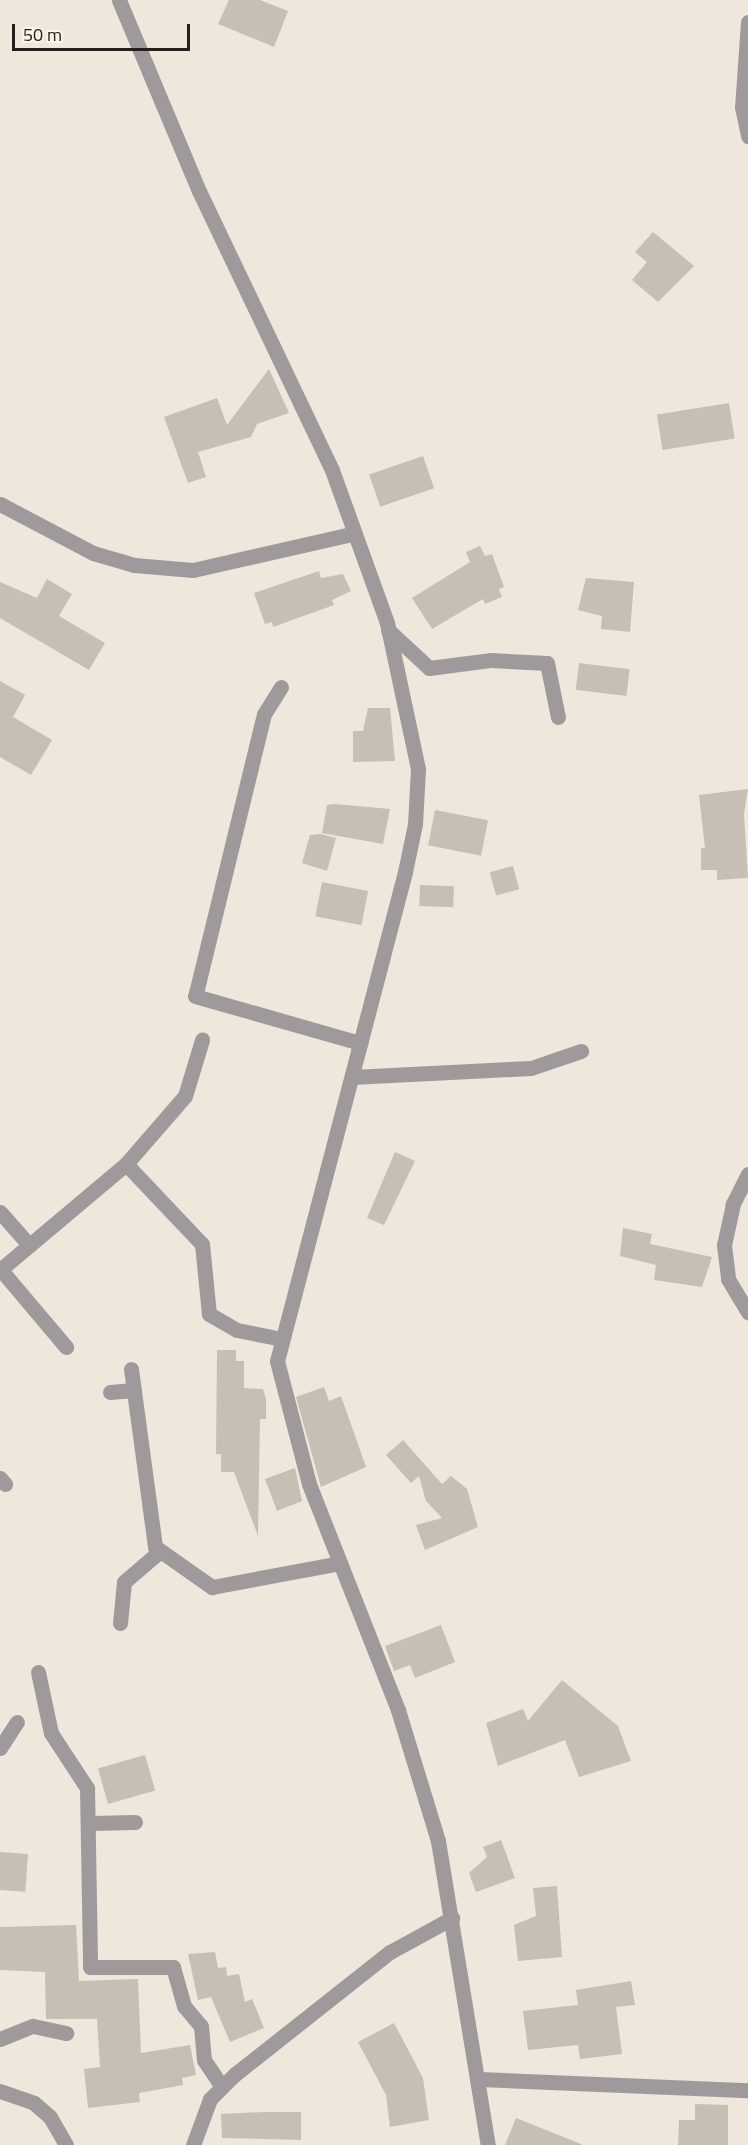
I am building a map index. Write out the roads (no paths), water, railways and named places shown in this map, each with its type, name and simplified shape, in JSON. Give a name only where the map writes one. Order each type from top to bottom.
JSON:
[{"type":"street","points":[[119,0],[199,191],[332,470],[351,534],[368,564],[388,630],[418,769],[416,824],[277,1361],[290,1425],[340,1563],[398,1710],[438,1841],[480,2079],[488,2145]]},
{"type":"street","points":[[748,22],[742,107],[748,136]]},
{"type":"street","points":[[0,504],[93,553],[134,565],[193,570],[351,534]]},
{"type":"street","points":[[388,630],[429,668],[491,660],[547,663],[558,717]]},
{"type":"street","points":[[281,687],[264,714],[195,996],[360,1043]]},
{"type":"street","points":[[66,1347],[0,1270],[126,1164],[185,1096],[202,1040]]},
{"type":"street","points":[[352,1077],[531,1068],[581,1051]]},
{"type":"street","points":[[126,1164],[202,1244],[209,1314],[237,1330],[282,1339]]},
{"type":"street","points":[[748,1174],[733,1204],[724,1245],[728,1279],[748,1312]]},
{"type":"street","points":[[0,1212],[29,1245]]},
{"type":"street","points":[[131,1369],[159,1551],[212,1587],[340,1563]]},
{"type":"street","points":[[110,1392],[134,1390]]},
{"type":"street","points":[[120,1623],[124,1581],[159,1551]]},
{"type":"street","points":[[38,1672],[51,1733],[87,1788],[91,1823],[90,1967],[173,1967],[184,2007],[201,2026],[204,2060],[222,2087]]},
{"type":"street","points":[[0,1748],[17,1722]]},
{"type":"street","points":[[91,1823],[135,1822]]},
{"type":"street","points":[[193,2145],[210,2099],[222,2087],[390,1952],[452,1918]]},
{"type":"street","points":[[0,2039],[33,2026],[66,2033]]},
{"type":"street","points":[[480,2079],[748,2090]]},
{"type":"street","points":[[0,2091],[50,2116],[66,2145]]}]
